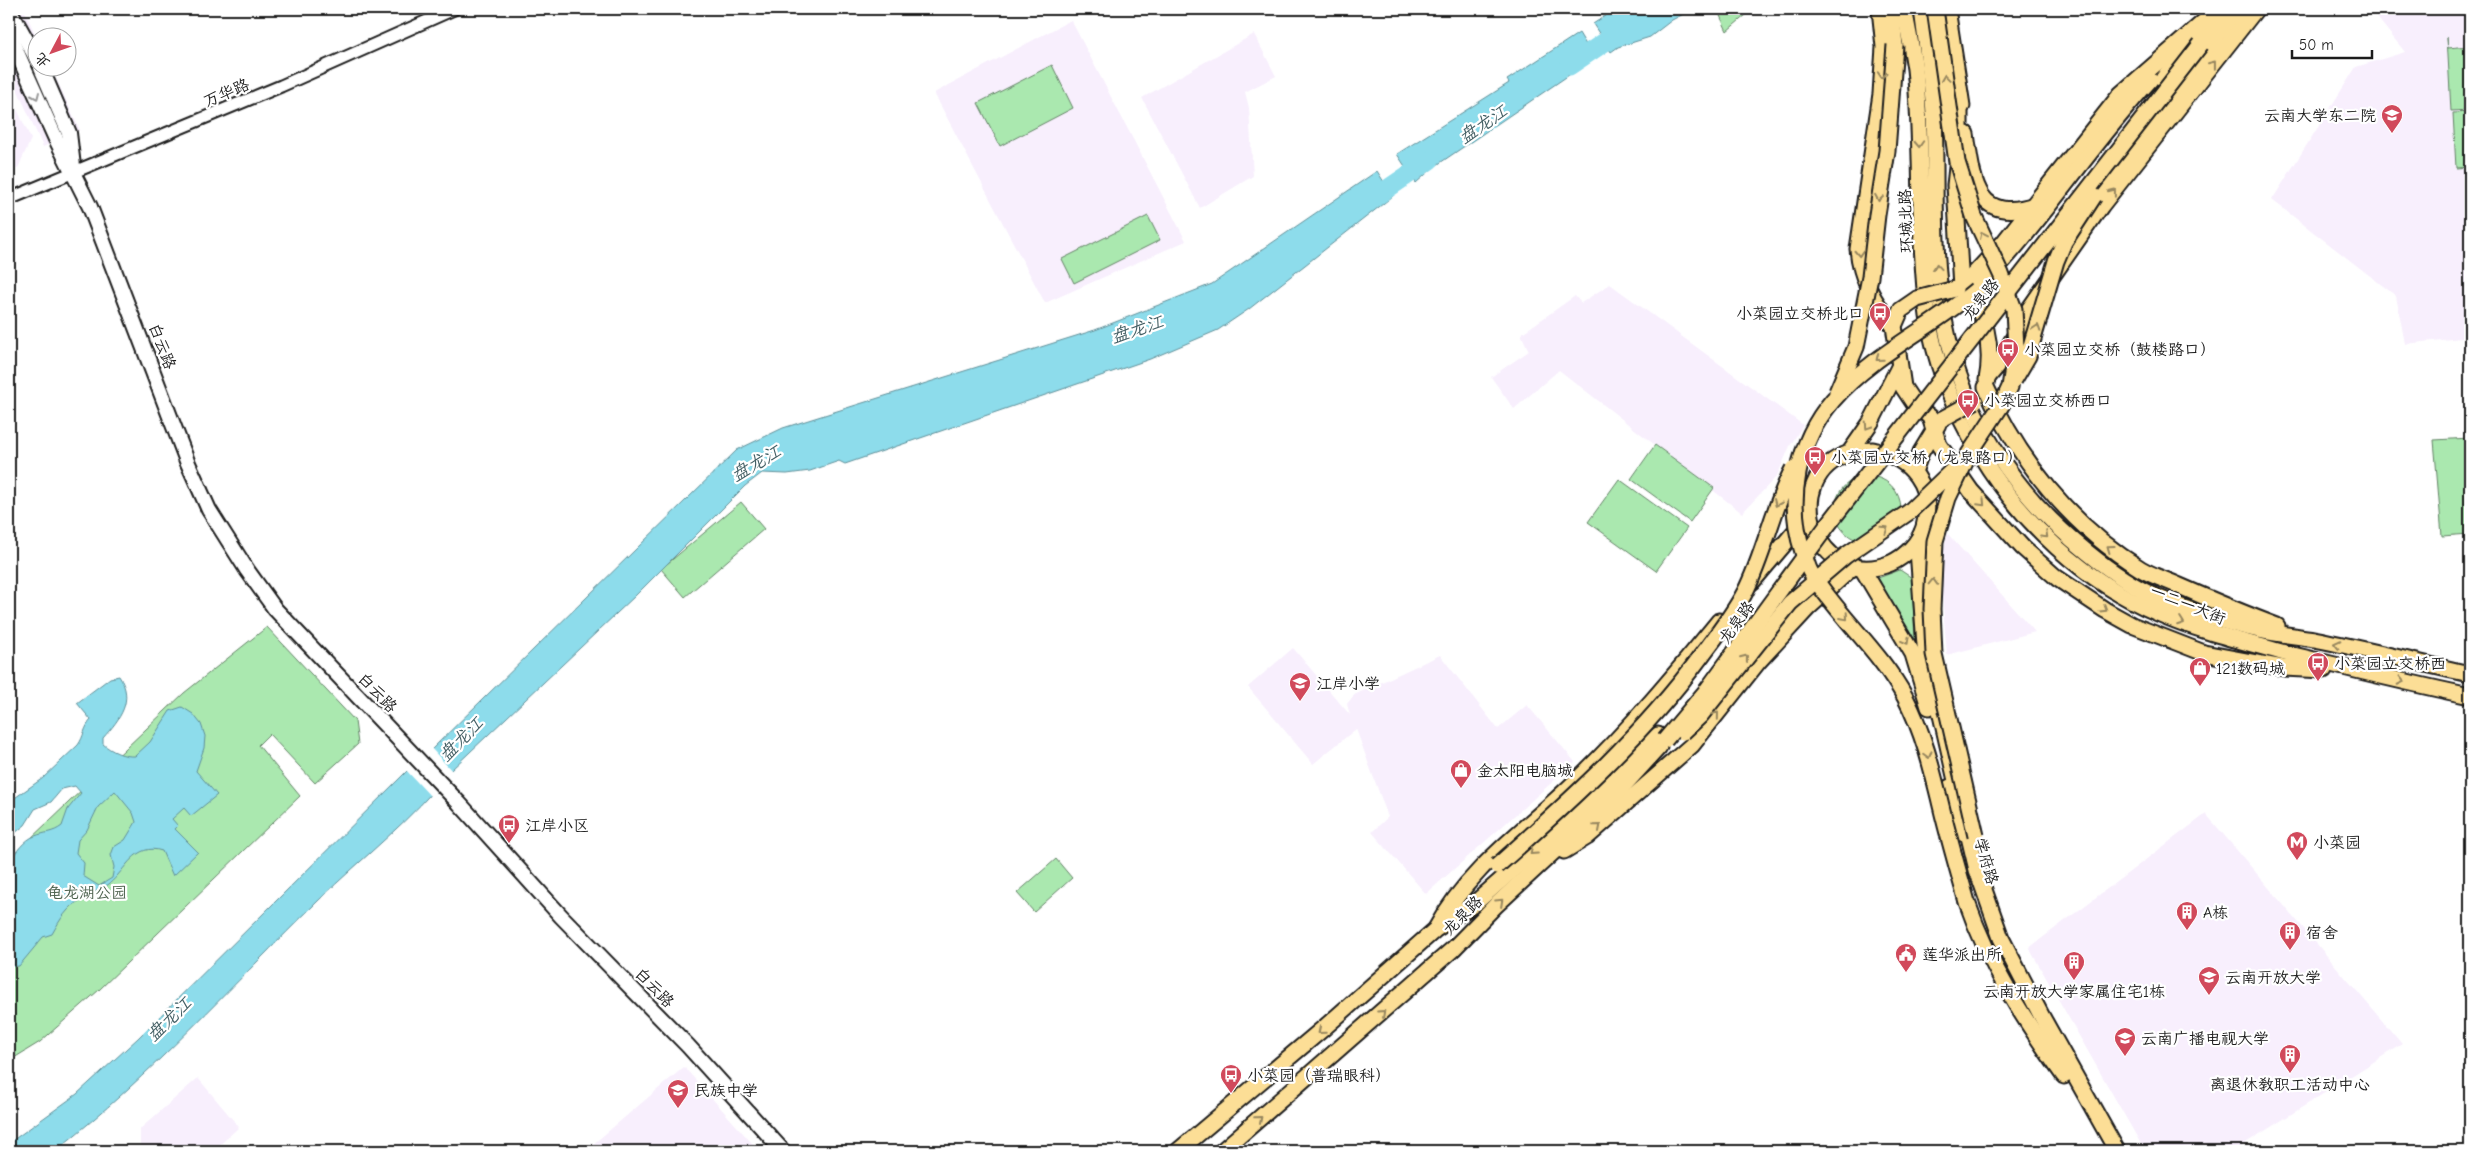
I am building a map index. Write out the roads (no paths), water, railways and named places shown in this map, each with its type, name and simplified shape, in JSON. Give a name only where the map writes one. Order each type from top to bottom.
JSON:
[{"type":"main road","points":[[9,9],[28,43]]},
{"type":"main road","points":[[1880,9],[1884,46],[1881,94],[1858,249],[1860,269],[1871,296],[1880,311],[1894,326]]},
{"type":"main road","points":[[1436,929],[1497,866],[1623,749],[1687,675],[1731,616],[1745,593],[1762,553],[1773,513],[1814,427],[1832,400],[1856,348],[1865,307],[1887,151],[1895,46],[1891,9]]},
{"type":"main road","name":"环城北路","points":[[1904,9],[1915,69],[1928,317],[1937,356],[1964,427]]},
{"type":"main road","name":"环城北路","points":[[1922,9],[1934,112],[1936,266],[1945,325],[1962,386],[1974,408]]},
{"type":"main road","points":[[1935,9],[1957,162],[1974,216],[2001,274],[2014,309],[2016,349],[2010,388]]},
{"type":"main road","points":[[1947,9],[1970,163],[1980,195],[1995,208],[2005,211],[2019,210],[2035,205]]},
{"type":"main road","name":"龙泉路","points":[[1222,1151],[1453,949],[1616,794],[1664,741],[1707,690],[1839,510],[2228,9]]},
{"type":"main road","points":[[1664,741],[1700,716],[1790,603],[1845,556],[1909,512],[1969,454],[2002,404],[2028,356],[2049,281],[2064,242],[2094,196],[2242,9]]},
{"type":"main road","points":[[1914,472],[1935,422],[1974,408],[2030,308],[2101,206],[2256,9]]},
{"type":"main road","points":[[1832,400],[1861,372],[1886,352],[1954,309],[1976,290],[2006,259],[2115,120],[2160,76],[2210,14]]},
{"type":"main road","points":[[2210,14],[2121,94],[2035,205],[2004,242],[1958,289],[1917,299],[1901,310],[1894,326],[1903,387],[1915,405],[1935,422],[1943,450],[1971,491],[2023,548],[2057,578],[2105,610],[2132,625],[2204,654],[2284,668],[2353,671]]},
{"type":"main road","name":"白云路","points":[[9,35],[90,207],[188,461],[210,510],[247,570],[275,608],[447,790],[561,916],[688,1046],[783,1151]]},
{"type":"main road","name":"龙泉路","points":[[1178,1151],[1325,1027],[1436,929],[1474,904],[1592,800],[1664,741],[1700,685],[1832,505],[2160,76]]},
{"type":"main road","name":"白云路","points":[[45,78],[69,133],[74,174]]},
{"type":"main road","points":[[1958,289],[1955,185],[1960,141],[1960,98]]},
{"type":"main road","points":[[1958,289],[1972,296],[1978,305],[1990,345],[1987,382],[2022,451],[2044,483],[2080,525],[2111,550],[2143,570],[2236,611],[2314,639]]},
{"type":"main road","points":[[1850,452],[1871,422],[1899,368]]},
{"type":"main road","name":"一二一大街","points":[[1974,408],[1998,458],[2028,496],[2063,533],[2108,569],[2156,597],[2202,615],[2261,631],[2314,639],[2470,674]]},
{"type":"main road","name":"一二一大街","points":[[1964,427],[1993,476],[2027,518],[2067,556],[2109,587],[2157,613],[2226,638],[2353,671],[2470,696]]},
{"type":"main road","points":[[1806,444],[1795,482],[1794,512],[1800,543],[1810,572],[1836,607],[1876,653],[1905,696],[1923,736],[1967,902],[1979,935],[2000,977],[2032,1030],[2064,1076]]},
{"type":"main road","points":[[1921,452],[1935,446],[1943,450]]},
{"type":"main road","points":[[1873,450],[1888,453],[1903,461],[1914,472],[1923,486],[1927,502],[1926,518],[1922,533],[1913,548],[1899,559],[1882,566],[1858,568],[1837,559],[1824,547],[1814,532],[1810,515],[1811,495],[1819,476],[1832,461],[1850,452],[1873,450]]},
{"type":"main road","name":"学府路","points":[[1969,454],[1948,498],[1935,541],[1932,609],[1934,654],[1988,892],[2001,938]]},
{"type":"main road","points":[[1436,929],[1456,898],[1489,861],[1614,744],[1810,515]]},
{"type":"main road","name":"学府路","points":[[1922,533],[1918,550],[1924,645],[1977,870],[2001,938],[2042,1017],[2117,1151]]},
{"type":"main road","points":[[1543,862],[1587,837],[1692,745],[1758,662],[1808,608],[1858,568]]},
{"type":"main road","name":"学府路","points":[[1858,568],[1913,654],[1938,737],[1970,872],[1994,940],[2064,1076],[2107,1151]]},
{"type":"street","name":"万华路","points":[[9,199],[74,174],[281,86],[454,9]]},
{"type":"water","points":[[1615,9],[1693,9],[1672,20],[1650,37],[1618,47],[1611,52],[1593,24]]},
{"type":"water","points":[[1579,33],[1594,58],[1434,167],[1416,183],[1397,154],[1509,83],[1507,80]]},
{"type":"water","points":[[1377,171],[1393,196],[1249,309],[1218,330],[1150,359],[845,464],[839,461],[810,471],[787,474],[762,473],[745,486],[635,596],[451,770],[421,805],[319,900],[125,1092],[55,1151],[9,1151],[9,1143],[77,1094],[138,1038],[407,771],[432,749],[737,450],[783,428],[1095,330],[1212,284]]},
{"type":"water","points":[[119,676],[126,693],[120,716],[103,738],[103,744],[114,751],[126,756],[135,756],[150,742],[170,711],[182,707],[193,714],[201,724],[205,736],[204,748],[196,771],[217,795],[191,816],[184,808],[172,819],[178,826],[175,829],[198,852],[173,876],[162,851],[145,850],[138,854],[109,884],[72,906],[52,934],[43,937],[19,966],[9,967],[9,862],[28,840],[62,826],[68,809],[81,793],[75,786],[62,789],[51,802],[35,809],[25,825],[9,838],[9,802],[43,778],[78,745],[91,720],[77,703],[110,678]],"holes":[[[115,791],[133,813],[136,822],[125,840],[114,847],[111,855],[114,867],[112,878],[99,886],[83,876],[84,863],[76,853],[78,840],[87,830],[98,807]]]},
{"type":"waterway","name":"盘龙江","points":[[1569,66],[1654,9]]},
{"type":"waterway","name":"盘龙江","points":[[1368,202],[1430,160]]},
{"type":"place","name":"云南大学东二院","points":[[2392,134]]},
{"type":"place","name":"小菜园立交桥北口","points":[[1880,332]]},
{"type":"place","name":"小菜园立交桥（鼓楼路口）","points":[[2008,368]]},
{"type":"place","name":"小菜园立交桥西口","points":[[1968,419]]},
{"type":"place","name":"小菜园立交桥（龙泉路口）","points":[[1815,476]]},
{"type":"place","name":"小菜园立交桥西","points":[[2318,682]]},
{"type":"place","name":"121数码城","points":[[2200,687]]},
{"type":"place","name":"江岸小学","points":[[1300,702]]},
{"type":"place","name":"金太阳电脑城","points":[[1461,789]]},
{"type":"place","name":"江岸小区","points":[[509,844]]},
{"type":"place","name":"小菜园","points":[[2297,861]]},
{"type":"place","name":"A栋","points":[[2187,931]]},
{"type":"place","name":"宿舍","points":[[2290,951]]},
{"type":"place","name":"莲华派出所","points":[[1906,973]]},
{"type":"place","name":"云南开放大学家属住宅1栋","points":[[2074,981]]},
{"type":"place","name":"云南开放大学","points":[[2209,996]]},
{"type":"place","name":"云南广播电视大学","points":[[2125,1057]]},
{"type":"place","name":"离退休教职工活动中心","points":[[2290,1074]]},
{"type":"place","name":"小菜园（普瑞眼科）","points":[[1231,1094]]},
{"type":"place","name":"民族中学","points":[[678,1109]]},
{"type":"park label","name":"龟龙湖公园","points":[[87,892]]}]
